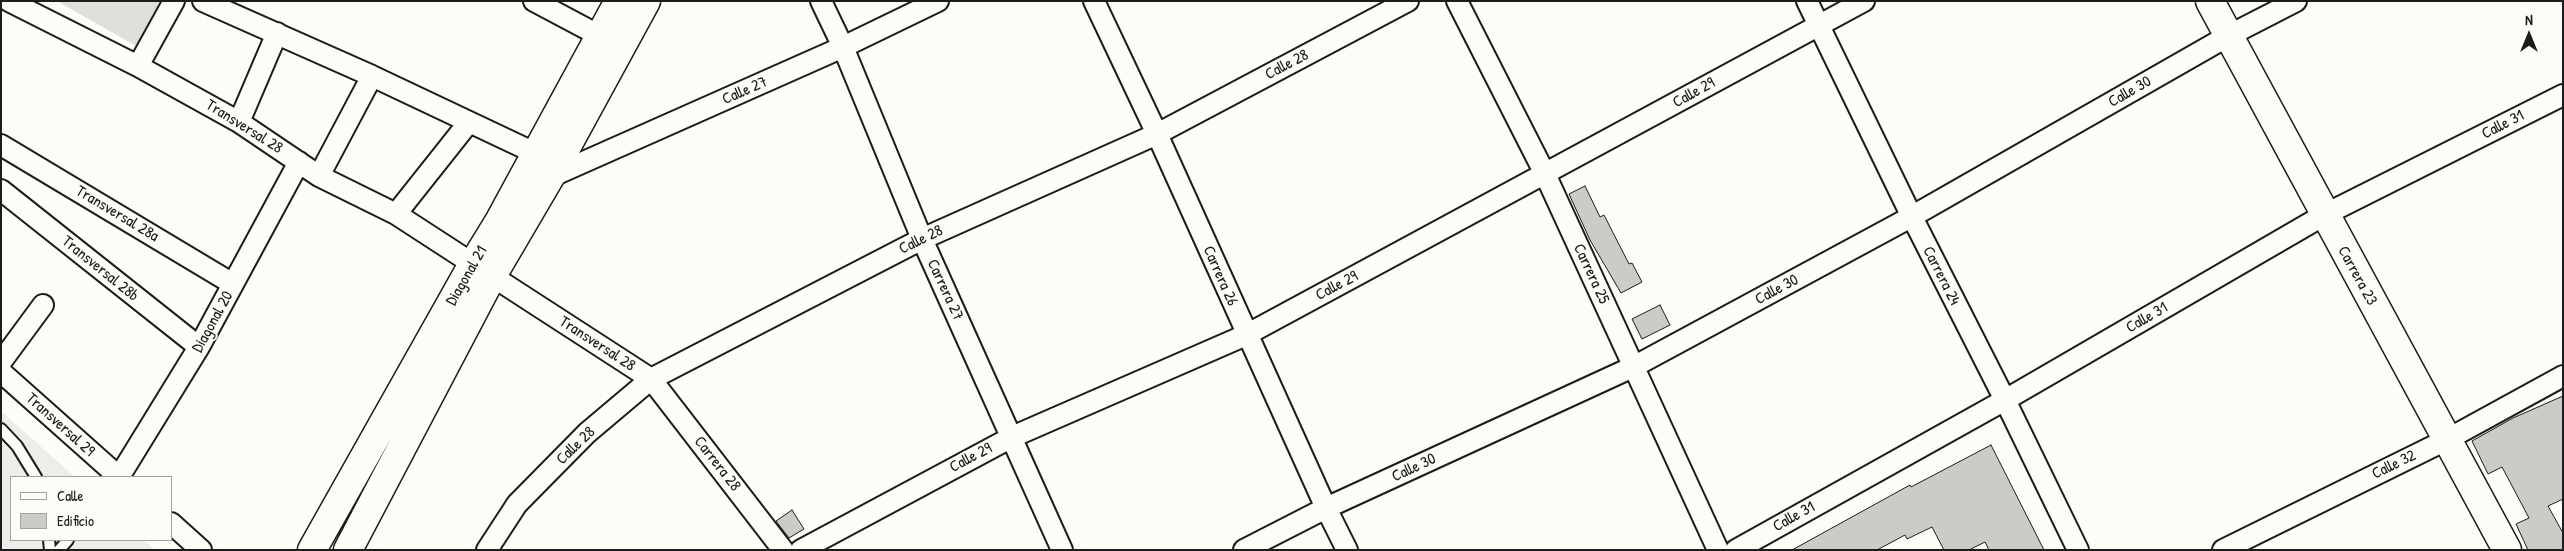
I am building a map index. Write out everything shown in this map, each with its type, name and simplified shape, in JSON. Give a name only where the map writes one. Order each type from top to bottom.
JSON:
[{"type":"main road","name":"Diagonal 21","points":[[348,550],[537,154],[619,1]]},
{"type":"main road","name":"Diagonal 21","points":[[312,550],[483,270],[550,177],[646,1]]},
{"type":"main road","name":"Carrera 23","points":[[2210,1],[2324,215],[2507,550]]},
{"type":"street","points":[[1,14],[10,1]]},
{"type":"street","name":"Transversal 28","points":[[10,1],[138,66],[239,122],[319,176],[396,214],[651,379]]},
{"type":"street","points":[[138,66],[174,1]]},
{"type":"street","points":[[204,1],[372,76],[537,154]]},
{"type":"street","points":[[534,1],[600,36]]},
{"type":"street","name":"Carrera 27","points":[[821,1],[843,47],[922,238],[1062,550]]},
{"type":"street","name":"Calle 27","points":[[550,177],[843,47],[938,1]]},
{"type":"street","name":"Carrera 26","points":[[1094,1],[1157,134],[1246,335],[1347,550]]},
{"type":"street","name":"Calle 28","points":[[487,550],[517,504],[587,433],[651,379],[922,238],[1157,134],[1408,1]]},
{"type":"street","name":"Carrera 25","points":[[1457,1],[1545,174],[1635,366],[1718,550]]},
{"type":"street","name":"Carrera 24","points":[[1807,1],[1911,217],[2005,400],[2078,550]]},
{"type":"street","name":"Calle 29","points":[[801,550],[1012,436],[1246,335],[1864,1]]},
{"type":"street","name":"Calle 30","points":[[1244,550],[1326,508],[1635,366],[1911,217],[2228,36],[2296,1]]},
{"type":"street","points":[[239,122],[277,33]]},
{"type":"street","points":[[319,176],[372,76]]},
{"type":"street","name":"Calle 31","points":[[1736,550],[2005,400],[2324,215],[2563,95]]},
{"type":"street","points":[[396,214],[469,122]]},
{"type":"street","name":"Transversal 28a","points":[[1,145],[233,284]]},
{"type":"street","name":"Diagonal 20","points":[[120,476],[199,348],[299,162]]},
{"type":"street","name":"Transversal 28b","points":[[1,190],[199,348]]},
{"type":"street","points":[[1,362],[43,305]]},
{"type":"street","name":"Transversal 29","points":[[1,372],[118,476]]},
{"type":"street","name":"Calle 32","points":[[2223,550],[2448,439],[2563,376]]},
{"type":"street","name":"Carrera 28","points":[[651,379],[783,550]]},
{"type":"street","points":[[172,524],[201,550]]},
{"type":"lane","points":[[1,429],[17,446],[35,476]]},
{"type":"shaded area","points":[[57,1],[161,1],[136,46]]},
{"type":"shaded area","points":[[1,411],[74,476],[10,476],[10,541],[145,541],[155,550],[1,550]]},
{"type":"building","points":[[1585,186],[1600,217],[1604,215],[1629,264],[1632,263],[1642,282],[1621,293],[1590,240],[1569,194]]},
{"type":"building","points":[[1660,305],[1670,325],[1642,339],[1632,319]]},
{"type":"building","points":[[2563,396],[2563,499],[2548,506],[2563,533],[2563,550],[2528,550],[2516,524],[2529,518],[2502,467],[2488,474],[2472,441],[2513,418]]},
{"type":"building","points":[[1991,445],[2044,550],[1989,550],[1985,542],[1969,550],[1944,550],[1932,527],[1907,539],[1905,535],[1877,550],[1792,550],[1910,485],[1911,487]]},
{"type":"building","points":[[792,510],[804,529],[789,538],[776,521]]}]
